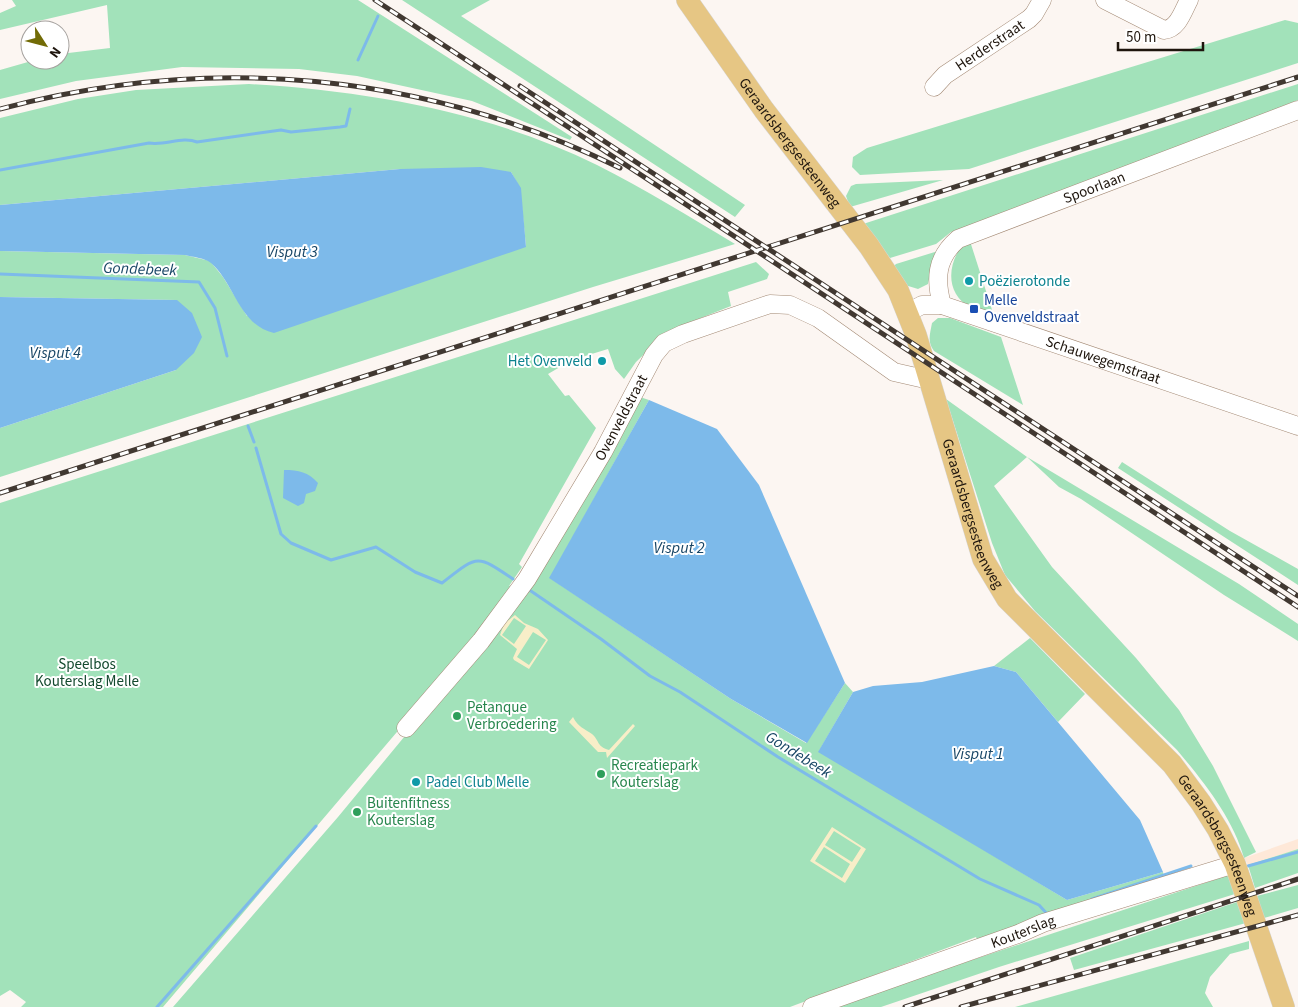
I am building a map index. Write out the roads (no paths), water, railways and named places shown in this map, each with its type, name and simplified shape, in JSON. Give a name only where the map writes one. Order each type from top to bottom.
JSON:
[{"type":"main road","name":"Geraardsbergsesteenweg","points":[[688,0],[764,110],[884,265],[909,312],[983,559],[993,580],[1006,599],[1172,764],[1210,817],[1235,864],[1284,1007]]},
{"type":"street","name":"Herderstraat","points":[[934,87],[945,75],[1034,14],[1042,0]]},
{"type":"street","points":[[1105,0],[1164,30],[1169,29],[1178,21],[1189,0]]},
{"type":"street","name":"Spoorlaan","points":[[942,305],[936,275],[940,261],[948,247],[958,239],[1298,110]]},
{"type":"street","name":"Ovenveldstraat","points":[[406,728],[481,641],[526,579],[603,452],[654,355],[664,344],[682,334],[770,304],[790,305],[818,318],[894,372],[929,380]]},
{"type":"street","name":"Schauwegemstraat","points":[[909,312],[922,305],[942,305],[1298,426]]},
{"type":"street","name":"Kouterslag","points":[[812,1007],[1018,934],[1043,923],[1235,864]]},
{"type":"water","name":"Visput 3","points":[[481,167],[511,172],[521,188],[526,247],[274,333],[262,329],[253,322],[238,303],[219,272],[211,263],[202,259],[185,255],[0,251],[0,205],[400,169]]},
{"type":"water","name":"Visput 4","points":[[0,297],[177,300],[192,313],[202,337],[194,353],[176,370],[0,428]]},
{"type":"water","name":"Visput 2","points":[[649,400],[717,429],[759,485],[845,683],[807,743],[731,699],[549,578]]},
{"type":"water","points":[[284,470],[303,472],[311,476],[318,483],[315,491],[306,494],[304,503],[298,506],[283,498]]},
{"type":"water","name":"Visput 1","points":[[994,666],[1016,672],[1140,820],[1163,872],[1067,900],[818,752],[853,692],[873,686],[922,682]]},
{"type":"waterway","points":[[358,60],[378,16]]},
{"type":"waterway","points":[[0,170],[149,143],[185,140],[197,142],[281,130],[291,132],[346,126],[350,109]]},
{"type":"waterway","name":"Gondebeek","points":[[0,274],[199,282],[215,308],[227,356]]},
{"type":"waterway","name":"Gondebeek","points":[[248,426],[254,442]]},
{"type":"waterway","name":"Gondebeek","points":[[256,448],[281,534],[291,543],[331,560],[376,547],[415,572],[442,583],[463,567],[477,561],[491,565],[513,579]]},
{"type":"waterway","name":"Gondebeek","points":[[528,589],[601,639],[650,676],[680,692],[778,757],[980,879],[1039,905],[1049,916]]},
{"type":"waterway","points":[[157,1007],[316,826]]},
{"type":"waterway","points":[[1248,866],[1298,852]]},
{"type":"waterway","points":[[1092,899],[1191,866]]},
{"type":"railway","points":[[375,0],[1298,607]]},
{"type":"railway","points":[[0,493],[1298,77]]},
{"type":"railway","points":[[0,109],[79,92],[158,81],[237,78],[315,82],[393,92],[470,110],[545,136],[620,168]]},
{"type":"railway","points":[[520,86],[1298,596]]},
{"type":"railway","points":[[905,1007],[1298,879]]},
{"type":"railway","points":[[961,1007],[1298,915]]},
{"type":"place","name":"Poëzierotonde","points":[[969,281]]},
{"type":"place","name":"Melle Ovenveldstraat","points":[[974,309]]},
{"type":"place","name":"Het Ovenveld","points":[[602,361]]},
{"type":"place","name":"Petanque Verbroedering","points":[[457,716]]},
{"type":"place","name":"Recreatiepark Kouterslag","points":[[601,774]]},
{"type":"place","name":"Padel Club Melle","points":[[416,782]]},
{"type":"place","name":"Buitenfitness Kouterslag","points":[[357,812]]},
{"type":"park label","name":"Speelbos Kouterslag Melle","points":[[87,672]]}]
